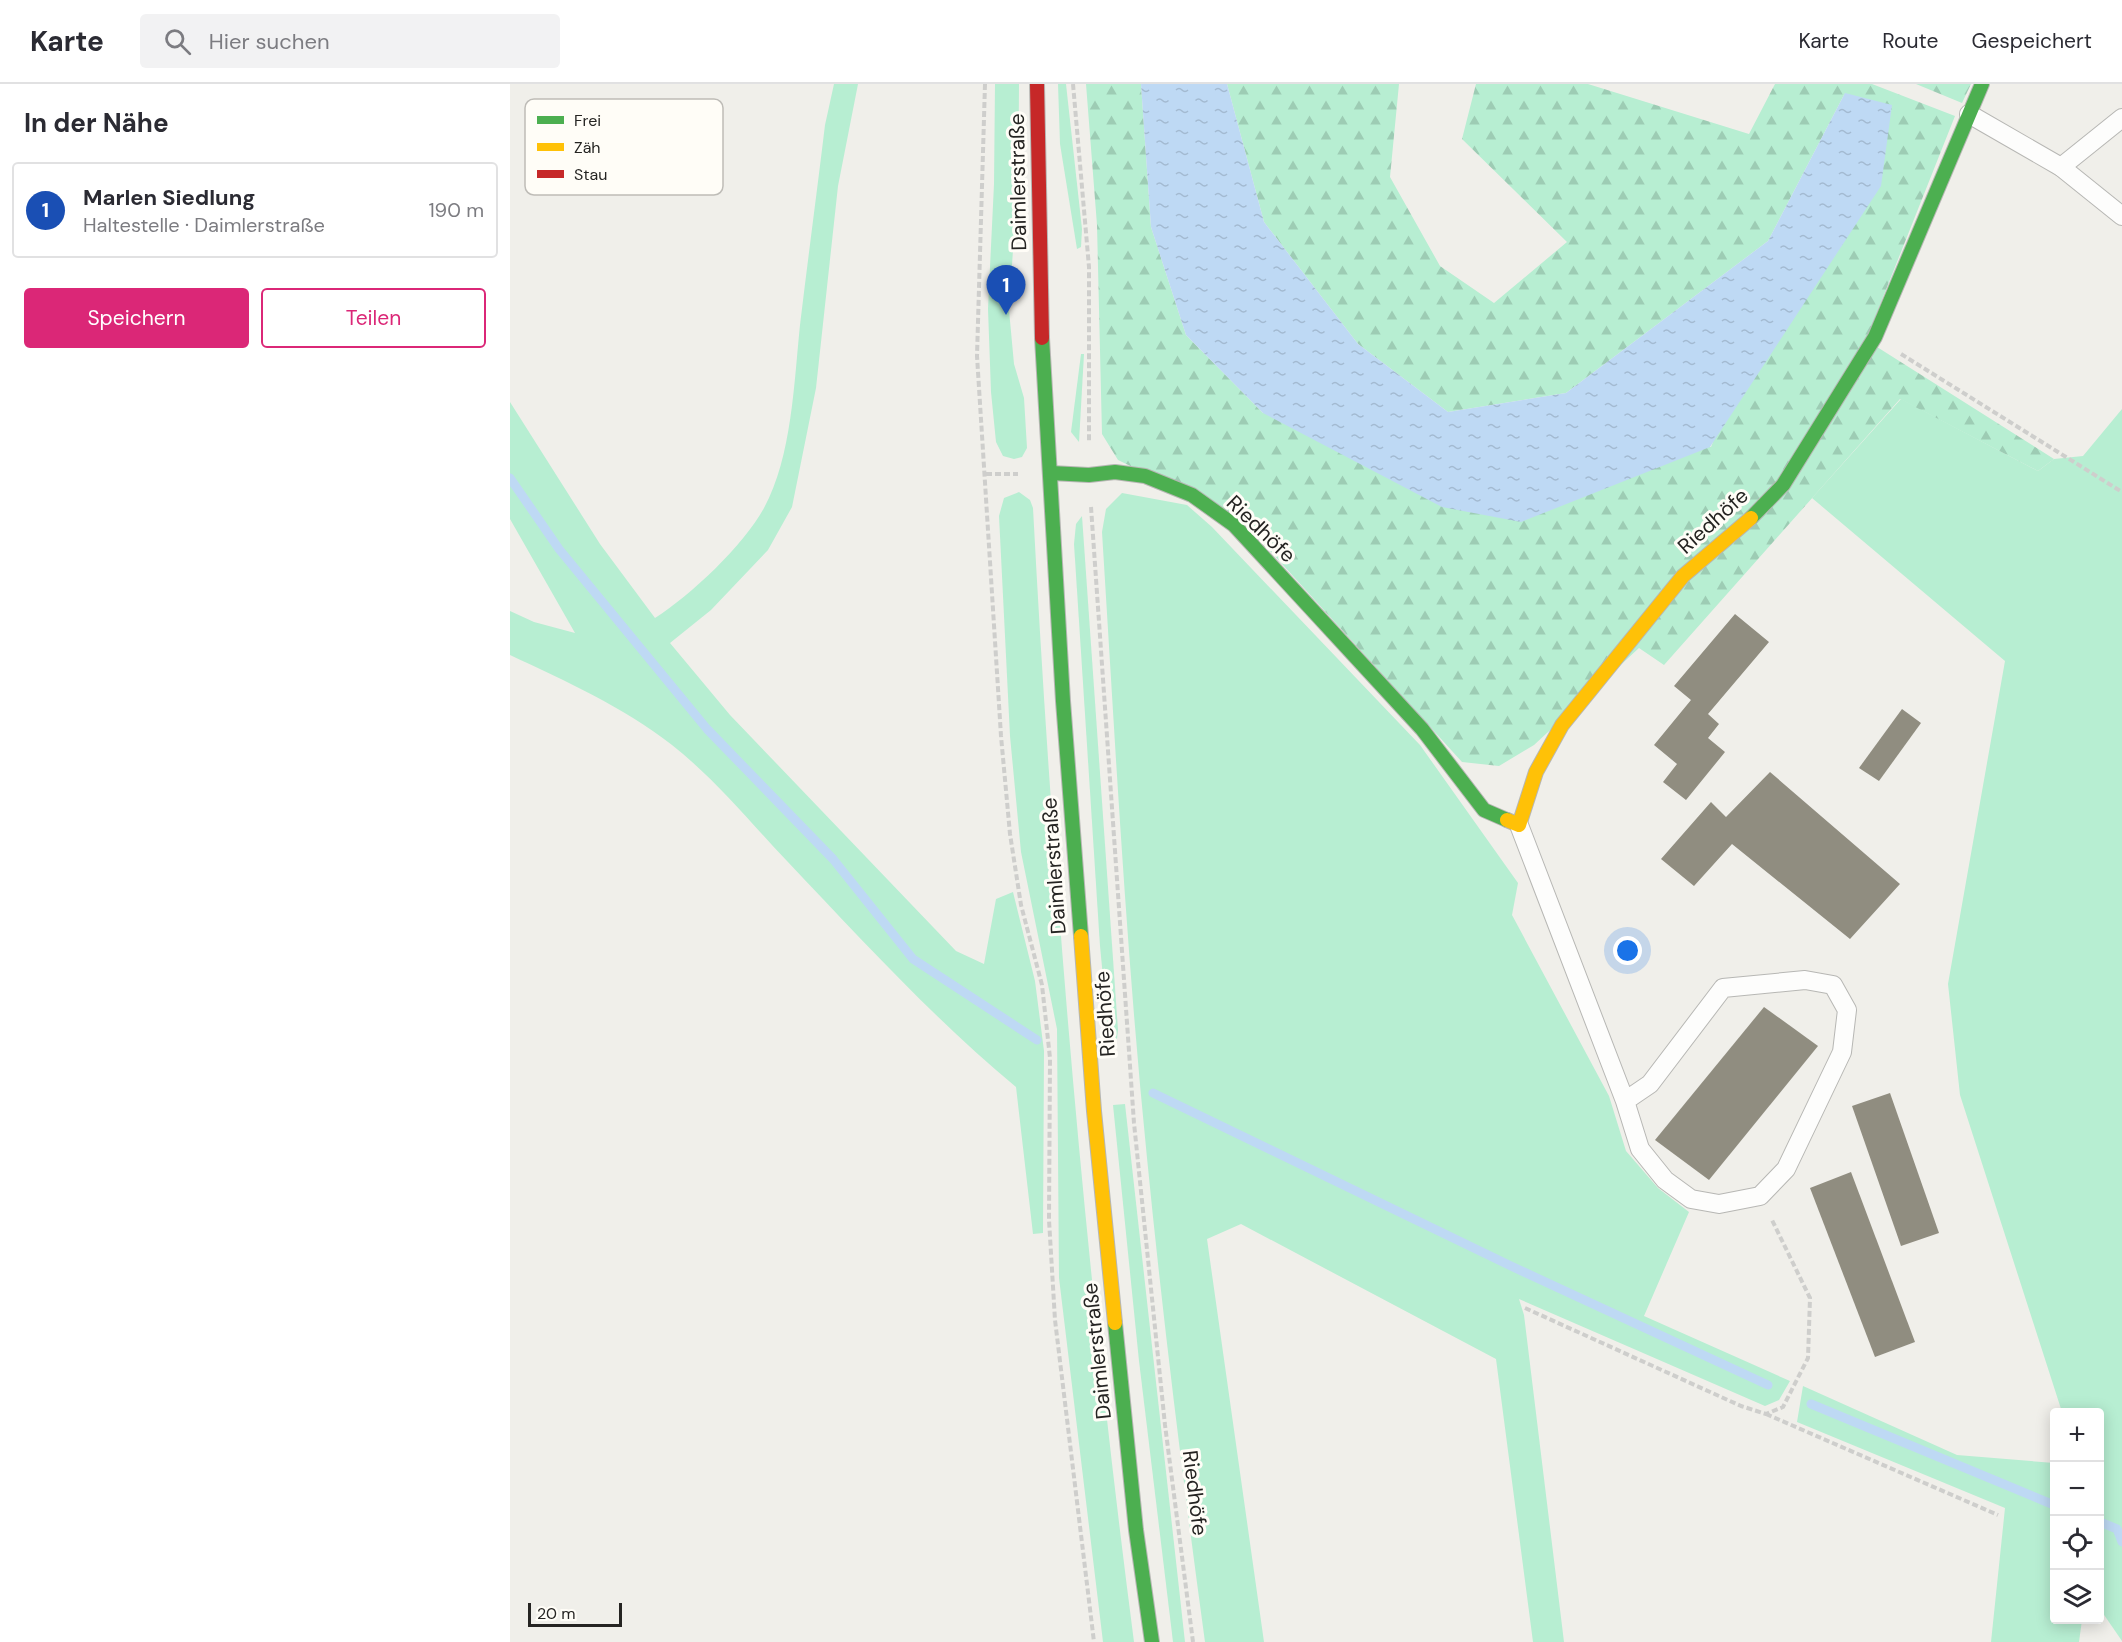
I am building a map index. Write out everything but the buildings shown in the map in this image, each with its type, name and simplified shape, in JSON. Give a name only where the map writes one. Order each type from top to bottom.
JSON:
[{"type":"main road","name":"Daimlerstraße","points":[[1037,84],[1041,317],[1063,701],[1094,1111],[1136,1530],[1152,1642]]},
{"type":"main road","name":"Riedhöfe","points":[[1089,475],[1115,472],[1145,476],[1191,495],[1234,525],[1422,729],[1484,810],[1519,825],[1536,772],[1562,725],[1683,576],[1743,527],[1783,485],[1875,337],[1982,84]]},
{"type":"main road","points":[[1051,473],[1089,475]]},
{"type":"lane","points":[[1969,114],[2061,167],[2122,216]]},
{"type":"lane","points":[[2061,167],[2122,118]]},
{"type":"lane","points":[[1519,825],[1625,1101],[1640,1149],[1665,1180],[1691,1198],[1719,1204],[1760,1196],[1786,1169],[1842,1052],[1847,1010],[1833,985],[1805,980],[1723,988],[1650,1084],[1625,1101]]},
{"type":"path","points":[[985,84],[978,356],[1001,736],[1010,834],[1022,905],[1042,985],[1050,1058],[1048,1220],[1055,1320],[1094,1642]]},
{"type":"path","points":[[1073,84],[1089,267],[1089,475]]},
{"type":"path","points":[[1875,337],[2122,492]]},
{"type":"path","name":"Riedhöfe","points":[[1089,475],[1134,1123],[1165,1425],[1193,1642]]},
{"type":"path","points":[[1760,1196],[1810,1298],[1808,1358],[1783,1407],[1766,1414]]},
{"type":"path","points":[[1525,1308],[1741,1406],[1766,1414],[1998,1515]]},
{"type":"green space","points":[[834,84],[858,84],[838,186],[816,388],[792,507],[768,550],[711,610],[670,643],[730,715],[956,951],[984,964],[996,899],[1013,892],[1035,981],[1044,1051],[1043,1233],[1033,1234],[1016,1087],[956,1034],[898,977],[731,801],[672,745],[614,707],[510,655],[510,611],[534,622],[575,633],[510,519],[510,402],[600,544],[655,618],[715,569],[743,538],[764,508],[781,466],[790,419],[825,125]]},
{"type":"green space","points":[[995,84],[1019,84],[1018,225],[1013,250],[1009,310],[1014,364],[1024,398],[1027,448],[1022,457],[1014,459],[1003,456],[996,442],[991,392],[988,309],[994,184]]},
{"type":"green space","points":[[1058,84],[1066,84],[1082,229],[1081,247],[1077,249],[1060,144]]},
{"type":"green space","points":[[1086,84],[1141,84],[1151,227],[1186,335],[1263,413],[1711,447],[1845,93],[1768,241],[1566,393],[1448,412],[1358,344],[1264,222],[1227,84],[1399,84],[1390,177],[1440,266],[1494,303],[1567,242],[1462,139],[1476,84],[1588,84],[1749,134],[1775,84],[1872,84],[1955,116],[1866,340],[2054,459],[2038,471],[1900,399],[1664,665],[1639,648],[1534,745],[1499,766],[1462,762],[1243,521],[1118,460],[1102,434],[1097,225]]},
{"type":"green space","points":[[1916,84],[1971,84],[1962,103]]},
{"type":"green space","points":[[1081,354],[1084,354],[1079,442],[1071,432]]},
{"type":"green space","points":[[1901,399],[2038,471],[2054,459],[2083,456],[2122,409],[2122,1641],[2104,1615],[2104,1408],[2061,1408],[1960,1095],[1948,984],[2005,661],[1812,498]]},
{"type":"green space","points":[[1019,492],[1030,500],[1033,508],[1050,792],[1073,1076],[1100,1359],[1134,1642],[1103,1642],[1059,1278],[1057,1029],[1021,852],[1010,736],[999,516],[1004,498]]},
{"type":"green space","points":[[1122,493],[1187,505],[1212,527],[1420,745],[1518,883],[1512,915],[1609,1096],[1626,1151],[1658,1188],[1689,1212],[1644,1316],[1790,1381],[1779,1400],[1765,1406],[1519,1299],[1524,1315],[1564,1642],[1533,1642],[1496,1359],[1241,1224],[1207,1239],[1264,1642],[1205,1642],[1160,1279],[1127,923],[1102,532],[1106,509]]},
{"type":"green space","points":[[1082,516],[1118,1030],[1117,1039],[1109,1040],[1100,946],[1074,544],[1076,524]]},
{"type":"green space","points":[[1125,1104],[1185,1642],[1173,1642],[1139,1361],[1113,1105]]},
{"type":"green space","points":[[1803,1386],[1957,1455],[2050,1463],[2050,1624],[2081,1624],[2079,1642],[1991,1642],[2005,1508],[1797,1422]]},
{"type":"water","points":[[1141,84],[1227,84],[1264,222],[1358,344],[1448,412],[1566,393],[1768,241],[1845,93],[1892,105],[1881,186],[1710,447],[1521,522],[1442,507],[1263,413],[1186,335],[1151,227]]},
{"type":"waterway","points":[[510,478],[559,549],[707,729],[833,859],[913,959],[1037,1040]]},
{"type":"waterway","points":[[1153,1093],[1511,1266],[1768,1385]]},
{"type":"waterway","points":[[1811,1404],[2050,1503]]},
{"type":"waterway","points":[[2104,1524],[2117,1529],[2122,1542]]},
{"type":"traffic: fast","points":[[1751,518],[1783,485],[1875,337],[1982,84]]},
{"type":"traffic: fast","points":[[1042,338],[1063,701],[1081,936]]},
{"type":"traffic: fast","points":[[1051,473],[1089,475],[1115,472],[1145,476],[1192,495],[1234,525],[1422,729],[1484,810],[1507,820]]},
{"type":"traffic: fast","points":[[1115,1323],[1136,1530],[1152,1642]]},
{"type":"traffic: slow","points":[[1507,820],[1519,825],[1536,772],[1562,725],[1683,576],[1751,518]]},
{"type":"traffic: slow","points":[[1081,936],[1094,1111],[1115,1323]]},
{"type":"traffic: jam","points":[[1037,84],[1042,338]]},
{"type":"place","name":"Marlen Siedlung","points":[[1006,315]]}]
